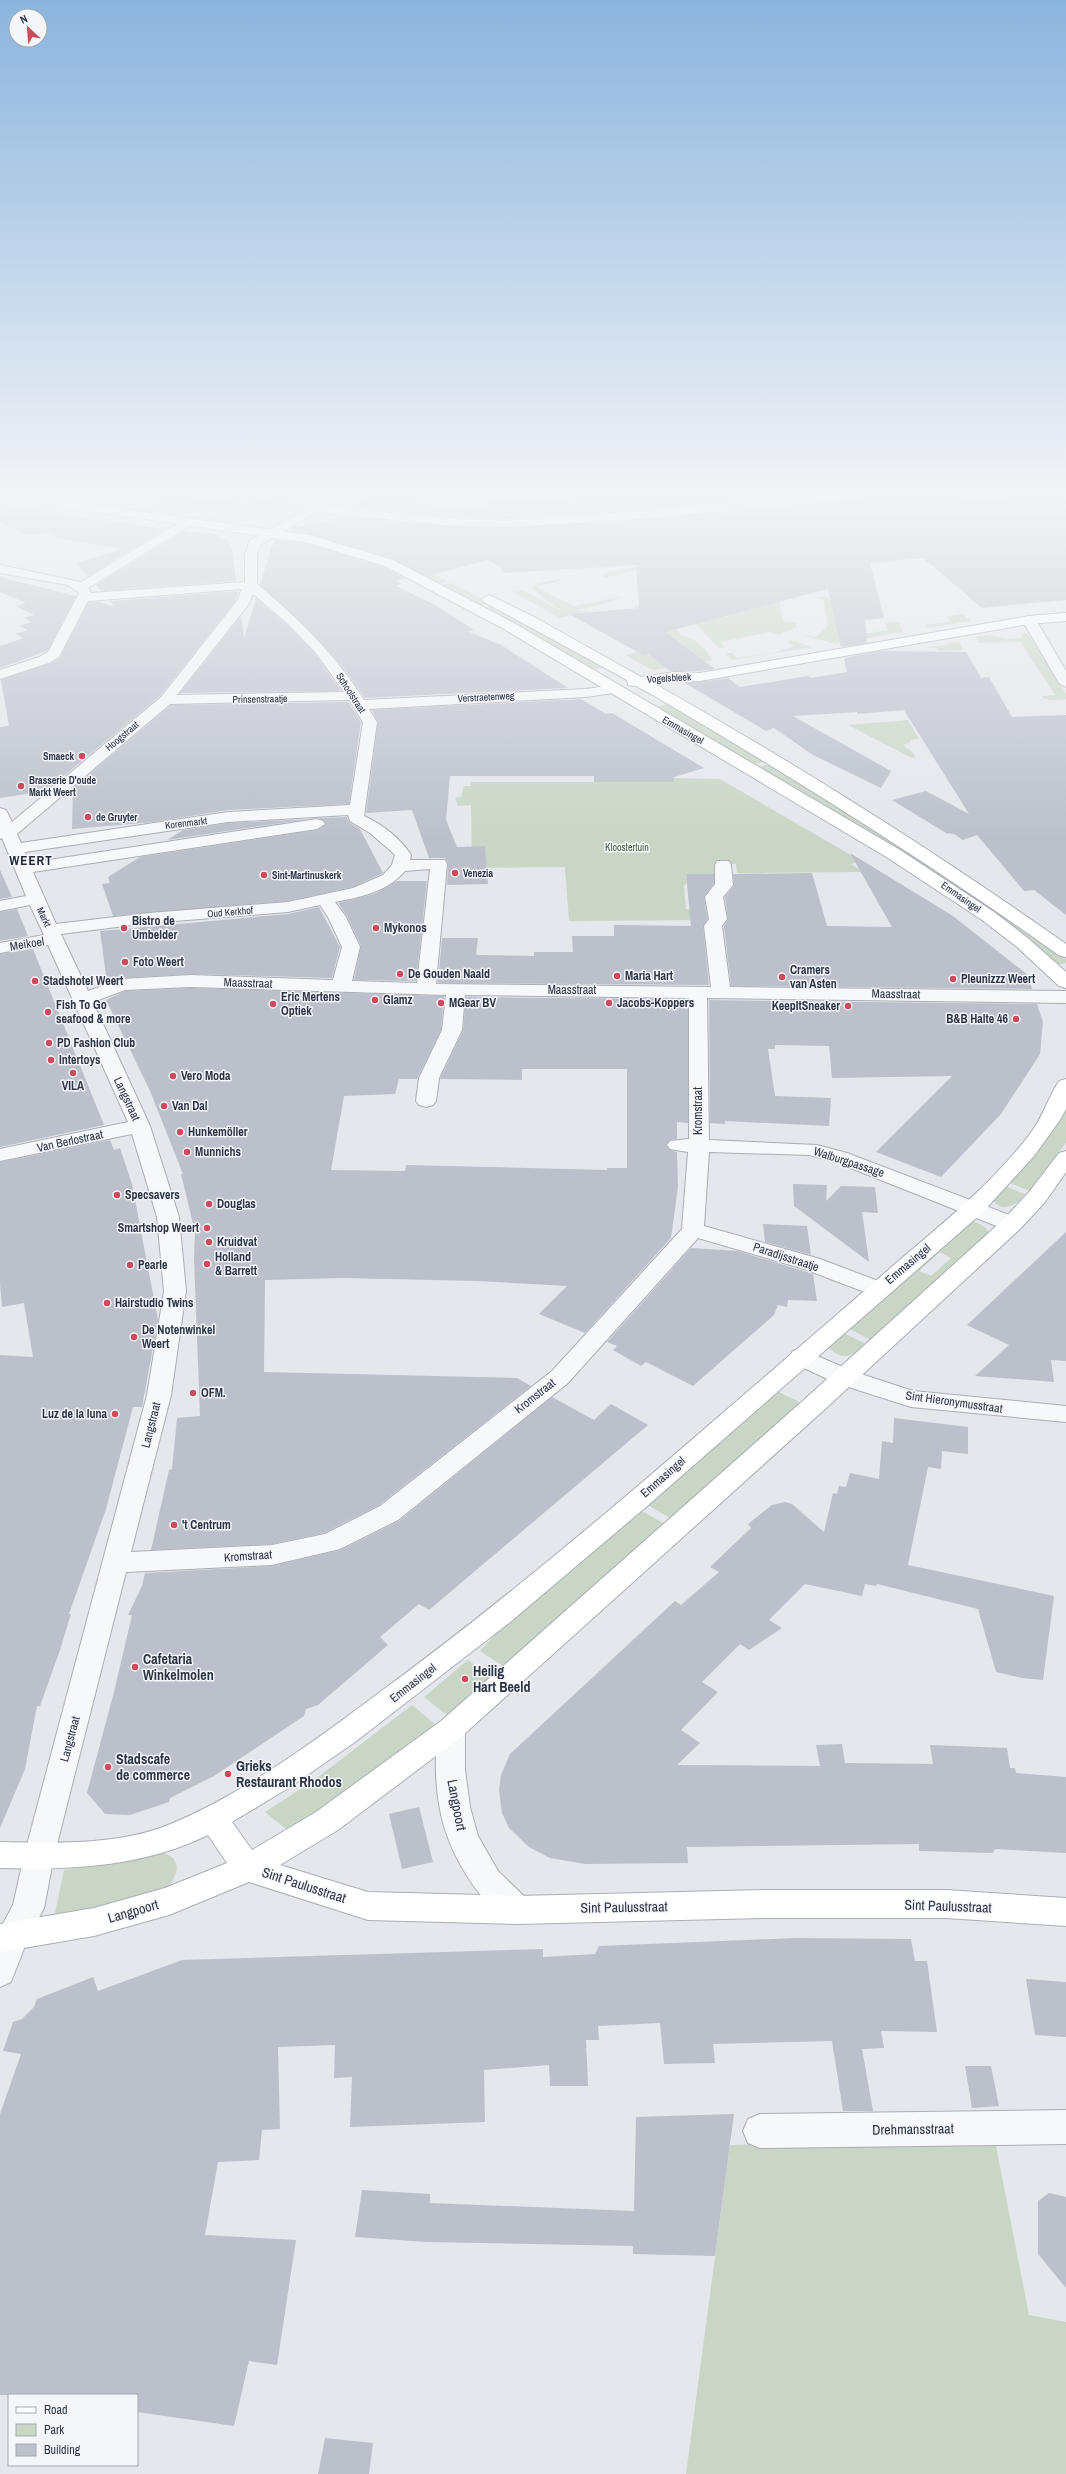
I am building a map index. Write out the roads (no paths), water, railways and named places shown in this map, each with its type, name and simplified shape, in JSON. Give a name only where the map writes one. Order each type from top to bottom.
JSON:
[{"type":"street","points":[[0,675],[51,657],[75,607]]},
{"type":"street","name":"Hoogstraat","points":[[8,838],[166,700],[239,607]]},
{"type":"street","name":"Schoolstraat","points":[[277,607],[291,619],[299,629],[321,650],[370,722],[357,814]]},
{"type":"street","name":"Emmasingel","points":[[474,607],[507,625],[613,690],[796,796],[938,882],[1023,943],[1066,982]]},
{"type":"street","name":"Emmasingel","points":[[504,607],[638,680],[654,691],[834,795],[956,874],[1066,952]]},
{"type":"street","name":"Vogelsbleek","points":[[613,690],[638,680],[676,676],[700,677],[1029,620],[1066,617]]},
{"type":"street","points":[[1029,620],[1066,683]]},
{"type":"street","name":"Vogelsbleek","points":[[654,691],[685,684],[700,677]]},
{"type":"street","points":[[613,690],[654,691]]},
{"type":"street","name":"Verstraetenweg","points":[[357,701],[586,693],[613,690]]},
{"type":"street","name":"Prinsenstraatje","points":[[166,700],[357,701]]},
{"type":"street","name":"Korenmarkt","points":[[8,838],[328,809],[357,814]]},
{"type":"street","name":"Markt","points":[[0,813],[8,838],[82,1000]]},
{"type":"street","points":[[357,814],[378,828],[392,841],[403,855],[400,866],[439,864],[426,989]]},
{"type":"street","name":"Korenmarkt","points":[[23,869],[135,852],[357,814]]},
{"type":"street","points":[[721,991],[713,926],[718,919],[714,897],[724,885],[723,865]]},
{"type":"street","name":"Oud Kerkhof","points":[[53,935],[149,918],[288,907],[358,892],[390,879],[400,866]]},
{"type":"street","points":[[0,906],[36,899]]},
{"type":"street","points":[[324,899],[336,917],[351,947],[341,987]]},
{"type":"street","name":"Meikoel","points":[[0,948],[53,935]]},
{"type":"street","name":"Maasstraat","points":[[82,1000],[122,985],[190,981],[426,989],[721,991],[1066,997]]},
{"type":"street","points":[[426,1101],[429,1078],[452,1030],[456,989]]},
{"type":"street","name":"Kromstraat","points":[[116,1563],[272,1555],[331,1542],[389,1513],[560,1377],[693,1230],[698,1145],[698,991]]},
{"type":"street","name":"Langstraat","points":[[0,1972],[6,1937],[28,1908],[39,1856],[159,1395],[175,1291],[168,1217],[140,1126],[82,1000]]},
{"type":"street","name":"Emmasingel","points":[[213,1819],[298,1767],[383,1706],[461,1646],[634,1502],[878,1289],[974,1208],[1019,1160],[1052,1120],[1066,1085]]},
{"type":"street","name":"Van Berlostraat","points":[[0,1155],[140,1126]]},
{"type":"street","name":"Walburgpassage","points":[[677,1144],[810,1149],[840,1157],[1012,1224]]},
{"type":"street","points":[[248,1868],[327,1821],[451,1729],[844,1377],[1012,1224],[1037,1197],[1066,1157]]},
{"type":"street","name":"Paradijsstraatje","points":[[693,1230],[812,1264],[878,1289]]},
{"type":"street","name":"Sint Hieronymusstraat","points":[[801,1357],[844,1377],[911,1398],[1066,1414]]},
{"type":"street","name":"Langpoort","points":[[451,1729],[451,1778],[455,1807],[463,1838],[487,1881],[517,1910]]},
{"type":"street","points":[[0,1855],[39,1856],[112,1852],[167,1839],[213,1819]]},
{"type":"street","name":"Sint Paulusstraat","points":[[213,1819],[248,1868],[368,1906],[517,1910],[766,1904],[946,1904],[1066,1912]]},
{"type":"street","name":"Langpoort","points":[[6,1937],[94,1922],[169,1901],[248,1868]]},
{"type":"street","name":"Drehmansstraat","points":[[760,2131],[1066,2127]]},
{"type":"place","name":"Smaeck","points":[[82,756]]},
{"type":"place","name":"Brasserie D'oude Markt Weert","points":[[21,786]]},
{"type":"place","name":"de Gruyter","points":[[88,817]]},
{"type":"place","name":"Venezia","points":[[455,873]]},
{"type":"place","name":"Sint-Martinuskerk","points":[[264,875]]},
{"type":"place","name":"Bistro de Umbelder","points":[[124,928]]},
{"type":"place","name":"Mykonos","points":[[376,928]]},
{"type":"place","name":"Foto Weert","points":[[125,962]]},
{"type":"place","name":"De Gouden Naald","points":[[400,974]]},
{"type":"place","name":"Maria Hart","points":[[617,976]]},
{"type":"place","name":"Cramers van Asten","points":[[782,977]]},
{"type":"place","name":"Pleunizzz Weert","points":[[953,979]]},
{"type":"place","name":"Stadshotel Weert","points":[[35,981]]},
{"type":"place","name":"Glamz","points":[[375,1000]]},
{"type":"place","name":"MGear BV","points":[[441,1003]]},
{"type":"place","name":"Jacobs-Koppers","points":[[609,1003]]},
{"type":"place","name":"Eric Mertens Optiek","points":[[273,1004]]},
{"type":"place","name":"KeepItSneaker","points":[[848,1006]]},
{"type":"place","name":"Fish To Go seafood & more","points":[[48,1012]]},
{"type":"place","name":"B&B Halte 46","points":[[1016,1019]]},
{"type":"place","name":"PD Fashion Club","points":[[49,1043]]},
{"type":"place","name":"Intertoys","points":[[51,1060]]},
{"type":"place","name":"VILA","points":[[73,1073]]},
{"type":"place","name":"Vero Moda","points":[[173,1076]]},
{"type":"place","name":"Van Dal","points":[[164,1106]]},
{"type":"place","name":"Hunkemöller","points":[[180,1132]]},
{"type":"place","name":"Munnichs","points":[[187,1152]]},
{"type":"place","name":"Specsavers","points":[[117,1195]]},
{"type":"place","name":"Douglas","points":[[209,1204]]},
{"type":"place","name":"Smartshop Weert","points":[[207,1228]]},
{"type":"place","name":"Kruidvat","points":[[209,1242]]},
{"type":"place","name":"Holland & Barrett","points":[[207,1264]]},
{"type":"place","name":"Pearle","points":[[130,1265]]},
{"type":"place","name":"Hairstudio Twins","points":[[107,1303]]},
{"type":"place","name":"De Notenwinkel Weert","points":[[134,1337]]},
{"type":"place","name":"OFM.","points":[[193,1393]]},
{"type":"place","name":"Luz de la luna","points":[[115,1414]]},
{"type":"place","name":"'t Centrum","points":[[174,1525]]},
{"type":"place","name":"Cafetaria Winkelmolen","points":[[135,1667]]},
{"type":"place","name":"Heilig Hart Beeld","points":[[465,1679]]},
{"type":"place","name":"Stadscafe de commerce","points":[[108,1767]]},
{"type":"place","name":"Grieks Restaurant Rhodos","points":[[228,1774]]},
{"type":"district","name":"WEERT","points":[[31,860]]},
{"type":"park label","name":"Kloostertuin","points":[[627,847]]}]
